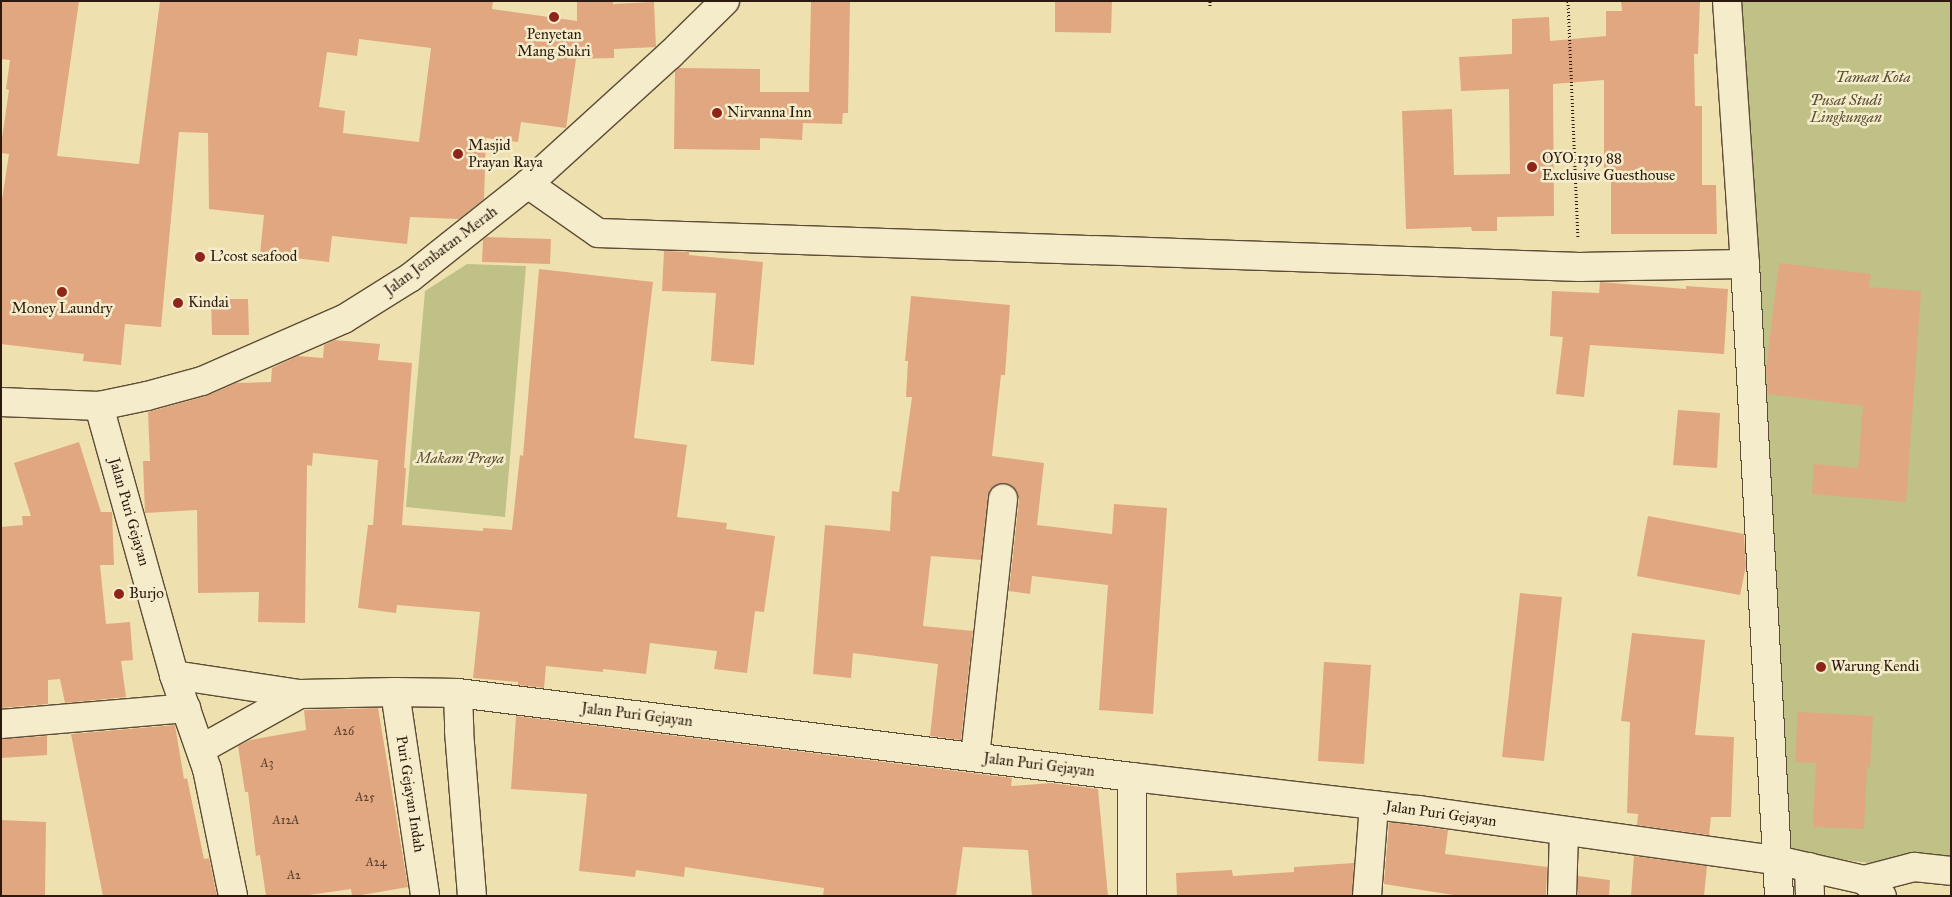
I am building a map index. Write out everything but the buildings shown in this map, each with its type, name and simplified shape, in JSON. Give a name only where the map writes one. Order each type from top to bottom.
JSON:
[{"type":"street","name":"Jalan Jembatan Merah","points":[[1,402],[99,406],[202,381],[344,319],[411,277],[528,184],[670,55],[725,1]]},
{"type":"street","points":[[1727,1],[1746,264],[1779,896]]},
{"type":"street","points":[[528,184],[598,233],[1580,267],[1746,264]]},
{"type":"street","name":"Jalan Puri Gejayan","points":[[99,406],[174,675],[201,749],[233,896]]},
{"type":"street","points":[[975,757],[1003,499]]},
{"type":"street","name":"Jalan Puri Gejayan","points":[[174,675],[300,694],[458,693],[1132,777],[1374,805],[1776,860],[1809,867],[1873,888]]},
{"type":"street","name":"Puri Gejayan Indah","points":[[395,692],[425,896]]},
{"type":"street","points":[[458,693],[459,731],[472,896]]},
{"type":"street","name":"Jalan Puri Gejayan","points":[[201,749],[300,694]]},
{"type":"street","points":[[1,724],[186,708]]},
{"type":"street","points":[[1132,777],[1132,896]]},
{"type":"street","points":[[1367,896],[1374,805]]},
{"type":"street","points":[[1562,896],[1564,830]]},
{"type":"street","points":[[1809,867],[1810,896]]},
{"type":"street","points":[[1873,888],[1914,868],[1951,871]]},
{"type":"path","points":[[1568,1],[1580,267]]},
{"type":"green space","name":"Pusat Studi Lingkungan","points":[[1731,1],[1951,1],[1951,873],[1763,850]]},
{"type":"green space","name":"Makam Praya","points":[[467,264],[526,266],[505,517],[406,507],[425,291]]},
{"type":"place","name":"Penyetan Mang Sukri","points":[[554,17]]},
{"type":"place","name":"Nirvanna Inn","points":[[717,113]]},
{"type":"place","name":"Masjid Prayan Raya","points":[[458,154]]},
{"type":"place","name":"OYO 1319 88 Exclusive Guesthouse","points":[[1532,167]]},
{"type":"place","name":"L'cost seafood","points":[[200,257]]},
{"type":"place","name":"Money Laundry","points":[[62,292]]},
{"type":"place","name":"Kindai","points":[[178,303]]},
{"type":"place","name":"Burjo","points":[[119,594]]},
{"type":"place","name":"Warung Kendi","points":[[1821,667]]},
{"type":"park label","name":"Taman Kota","points":[[1873,78]]}]
